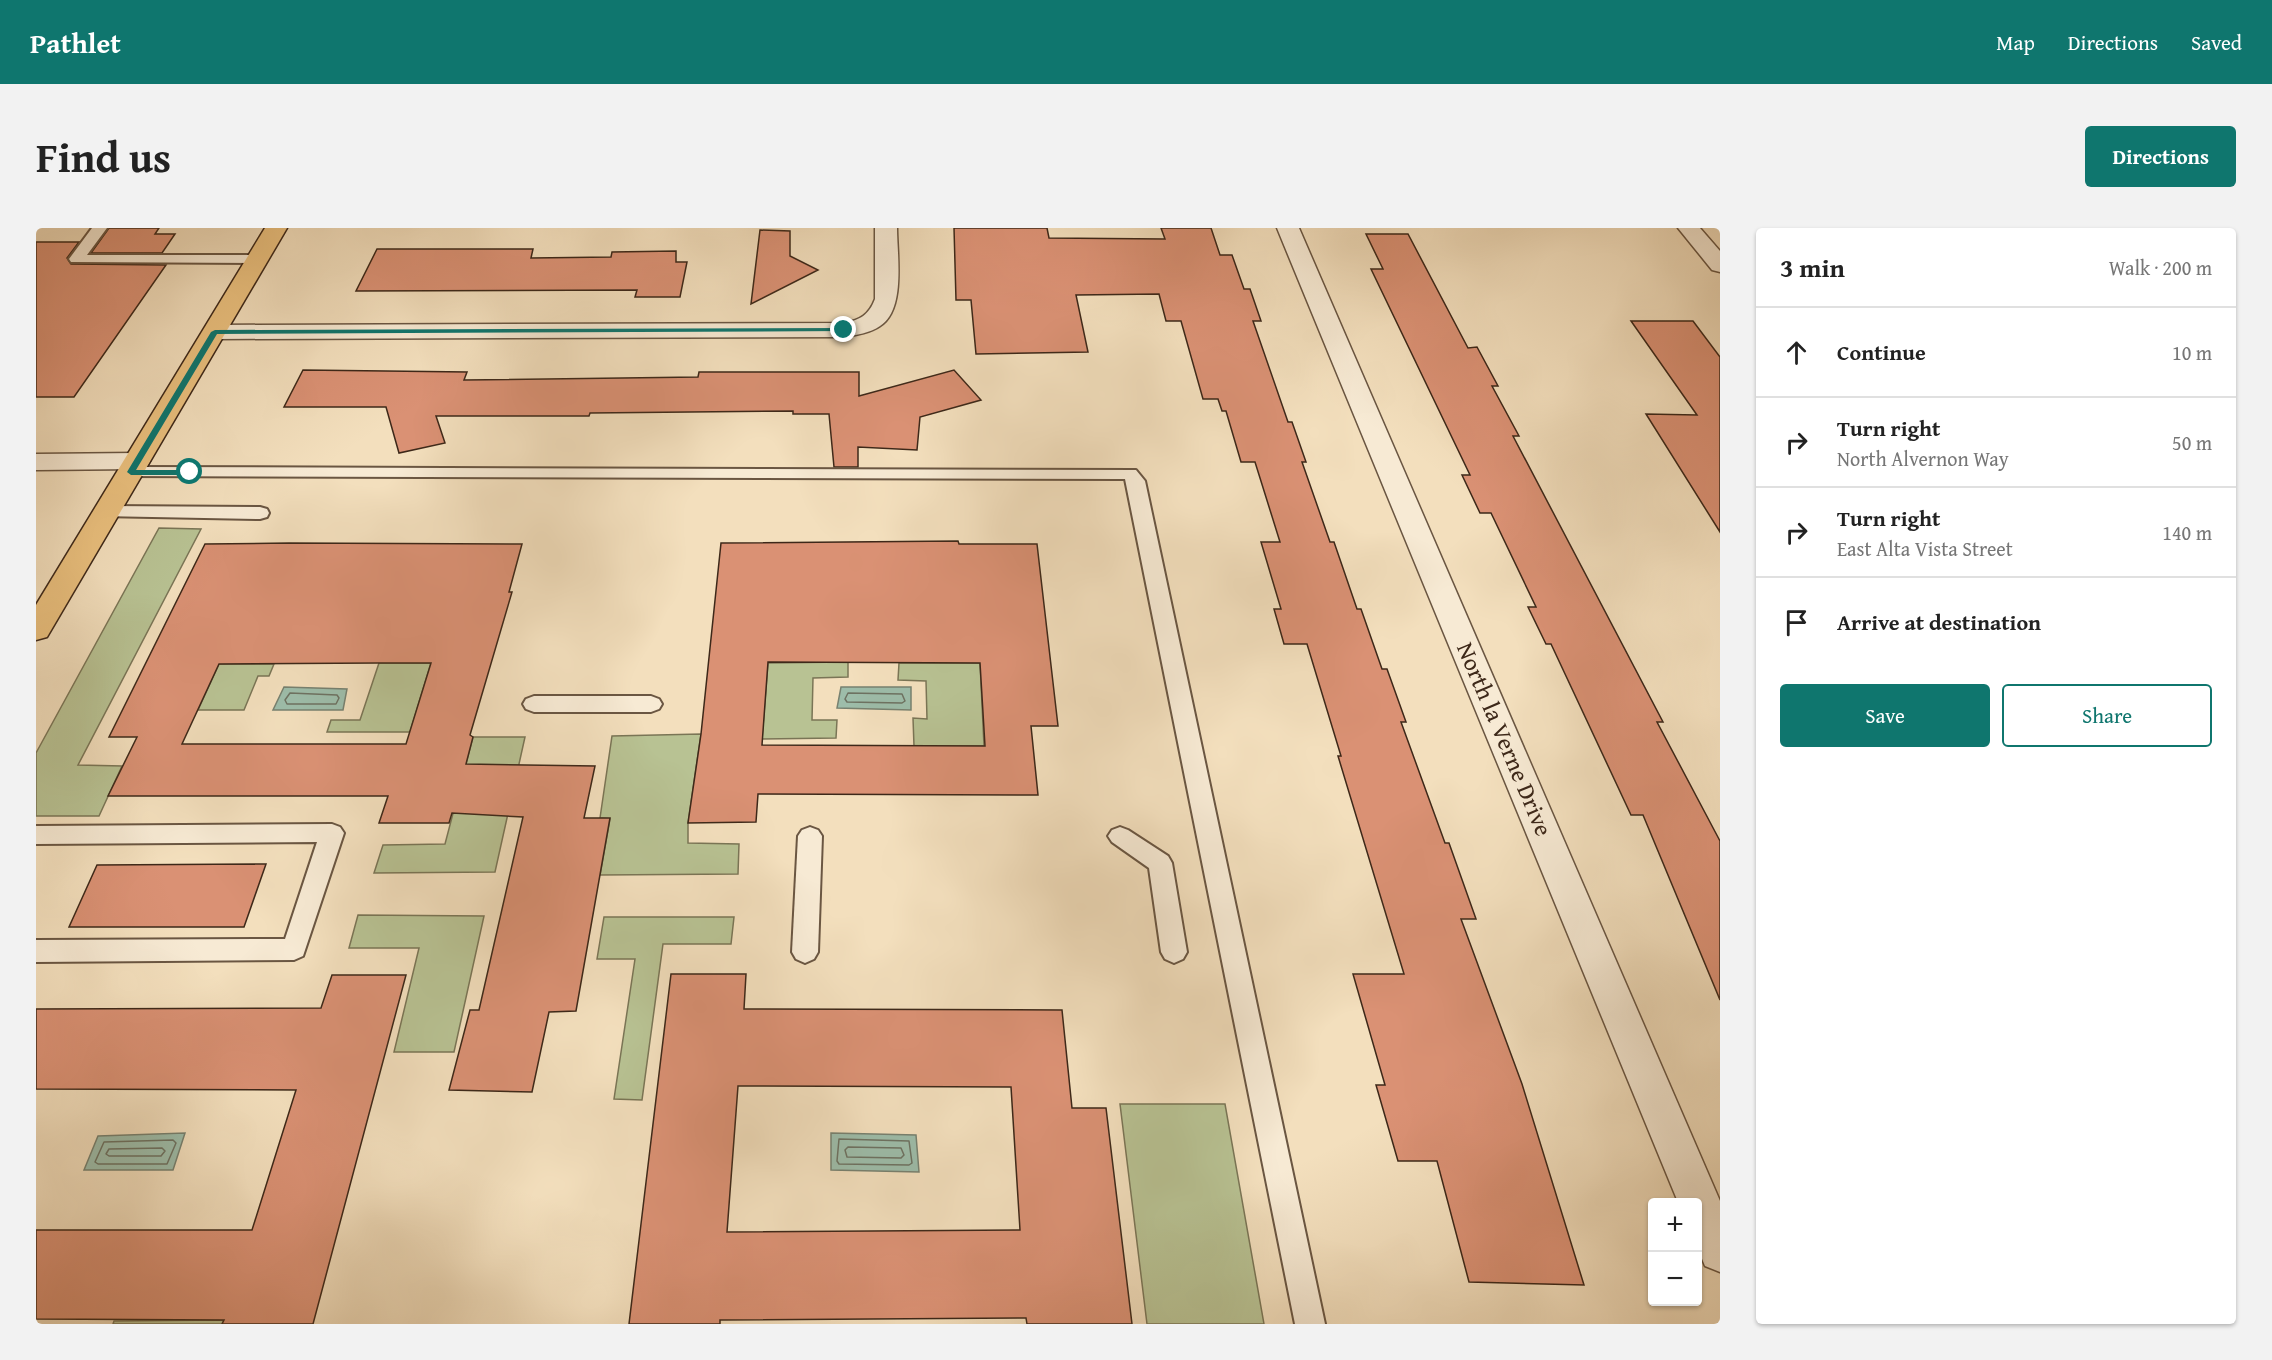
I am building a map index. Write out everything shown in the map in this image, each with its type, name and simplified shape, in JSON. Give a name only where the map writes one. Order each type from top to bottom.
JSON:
[{"type":"main road","points":[[36,630],[276,228]]},
{"type":"street","points":[[215,332],[822,331],[880,328],[879,318],[886,299],[886,228]]},
{"type":"street","name":"North la Verne Drive","points":[[1288,228],[1720,1251]]},
{"type":"street","points":[[1689,228],[1720,265]]},
{"type":"street","points":[[36,462],[134,466]]},
{"type":"lane","points":[[100,228],[76,259],[258,259]]},
{"type":"lane","points":[[134,466],[1130,474],[1136,481],[1310,1324]]},
{"type":"lane","points":[[107,512],[260,513]]},
{"type":"lane","points":[[534,704],[651,704]]},
{"type":"lane","points":[[36,835],[332,833],[294,949],[36,951]]},
{"type":"lane","points":[[805,952],[810,836]]},
{"type":"lane","points":[[1120,836],[1160,863],[1174,952]]},
{"type":"shaded area","points":[[159,528],[201,529],[78,765],[122,766],[99,816],[36,816],[36,753]]},
{"type":"shaded area","points":[[848,662],[848,677],[813,678],[812,720],[837,720],[836,738],[762,739],[768,663]]},
{"type":"shaded area","points":[[379,663],[431,663],[410,732],[327,732],[331,720],[360,720]]},
{"type":"shaded area","points":[[899,663],[980,663],[984,746],[914,746],[913,718],[927,719],[926,681],[898,680]]},
{"type":"shaded area","points":[[219,664],[274,664],[269,676],[258,676],[244,710],[198,710]]},
{"type":"shaded area","points":[[701,734],[688,823],[688,843],[739,844],[738,874],[600,875],[610,819],[600,818],[612,736]]},
{"type":"shaded area","points":[[473,737],[525,737],[495,872],[374,873],[383,845],[445,844]]},
{"type":"shaded area","points":[[358,915],[484,916],[454,1052],[394,1052],[419,948],[349,948]]},
{"type":"shaded area","points":[[604,917],[734,917],[731,944],[663,944],[642,1100],[614,1099],[635,959],[597,959]]},
{"type":"shaded area","points":[[1120,1104],[1225,1104],[1264,1324],[1147,1324]]},
{"type":"shaded area","points":[[224,1320],[222,1324],[113,1324],[114,1321]]},
{"type":"water","points":[[284,687],[347,689],[343,710],[273,710]]},
{"type":"water","points":[[841,687],[911,687],[911,710],[837,708]]},
{"type":"water","points":[[185,1133],[173,1170],[84,1170],[98,1136]]},
{"type":"water","points":[[831,1133],[916,1135],[919,1172],[831,1170]]},
{"type":"building","points":[[109,228],[159,228],[155,234],[175,234],[162,253],[91,253]]},
{"type":"building","points":[[954,228],[1047,228],[1049,238],[1165,239],[1161,228],[1211,228],[1220,255],[1232,255],[1244,289],[1250,289],[1261,321],[1253,321],[1288,422],[1292,422],[1306,462],[1302,462],[1330,542],[1334,542],[1357,609],[1361,609],[1382,669],[1387,669],[1406,722],[1401,722],[1445,843],[1449,843],[1476,919],[1461,919],[1522,1084],[1584,1285],[1469,1282],[1437,1161],[1398,1161],[1376,1085],[1385,1085],[1353,974],[1404,974],[1338,756],[1341,756],[1307,644],[1284,644],[1274,609],[1281,609],[1261,542],[1280,542],[1255,462],[1241,462],[1226,411],[1222,411],[1218,399],[1203,399],[1181,321],[1166,321],[1159,294],[1076,295],[1088,352],[976,354],[971,300],[956,300]]},
{"type":"building","points":[[760,230],[790,231],[790,256],[818,270],[751,304]]},
{"type":"building","points":[[1366,234],[1408,234],[1468,348],[1477,347],[1498,386],[1492,386],[1519,436],[1513,436],[1663,722],[1657,722],[1720,841],[1720,1000],[1643,815],[1631,815],[1551,644],[1546,644],[1528,607],[1536,607],[1491,513],[1480,513],[1462,475],[1470,475],[1371,269],[1383,269]]},
{"type":"building","points":[[36,242],[79,242],[67,258],[71,264],[166,265],[74,397],[36,397]]},
{"type":"building","points":[[377,249],[533,249],[531,258],[611,257],[612,252],[676,251],[676,262],[687,262],[680,297],[635,297],[637,290],[356,291]]},
{"type":"building","points":[[1631,321],[1693,321],[1720,357],[1720,532],[1646,414],[1697,415]]},
{"type":"building","points":[[303,370],[467,372],[464,380],[698,377],[699,372],[859,372],[859,396],[954,370],[981,400],[920,417],[917,450],[858,447],[858,467],[834,467],[829,414],[793,414],[793,411],[590,413],[589,416],[436,416],[445,443],[399,453],[386,407],[284,407]]},
{"type":"building","points":[[958,541],[959,544],[1037,544],[1058,726],[1031,726],[1038,795],[758,794],[756,822],[688,823],[701,734],[721,543]],"holes":[[[768,662],[980,663],[985,746],[762,745]]]},
{"type":"building","points":[[205,544],[522,544],[509,592],[512,592],[470,735],[473,737],[466,764],[595,766],[584,818],[610,818],[576,1011],[549,1012],[532,1092],[449,1090],[470,1010],[479,1010],[523,817],[452,813],[449,823],[379,823],[388,796],[108,796],[137,737],[109,737]],"holes":[[[431,663],[406,744],[182,744],[219,664]]]},
{"type":"building","points":[[266,864],[244,927],[69,927],[97,865]]},
{"type":"building","points":[[671,974],[746,974],[744,1009],[1062,1010],[1072,1108],[1106,1108],[1132,1324],[1027,1324],[1026,1318],[720,1320],[720,1324],[629,1324]],"holes":[[[738,1086],[1011,1087],[1020,1230],[727,1232]]]},
{"type":"building","points":[[332,975],[406,975],[313,1324],[222,1324],[224,1320],[36,1319],[36,1230],[252,1230],[296,1090],[36,1089],[36,1009],[321,1008]]},
{"type":"route","points":[[190,472],[131,472],[215,332],[844,330]]}]
